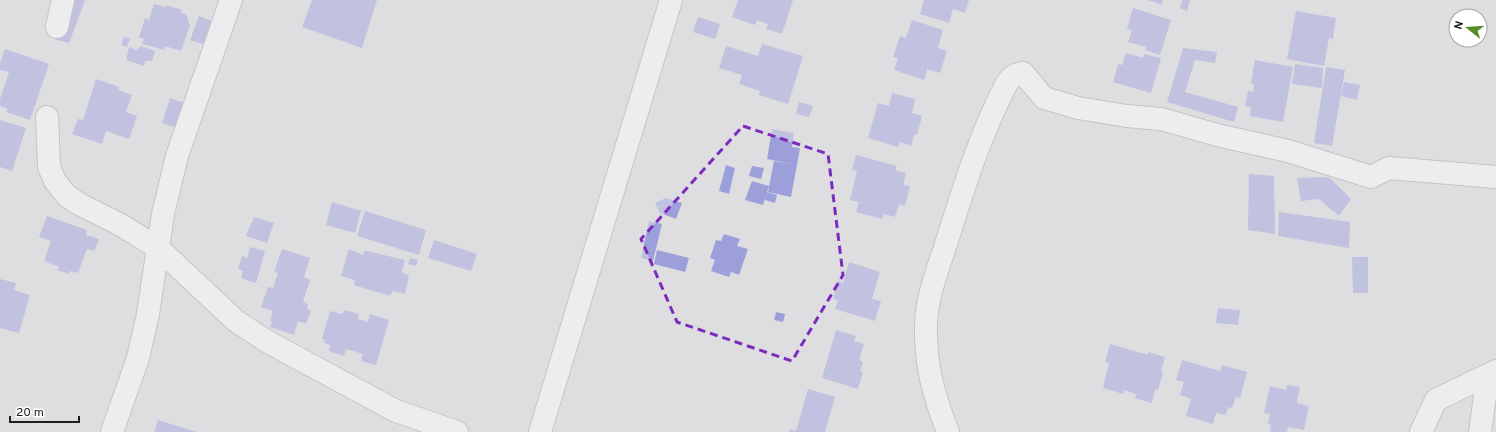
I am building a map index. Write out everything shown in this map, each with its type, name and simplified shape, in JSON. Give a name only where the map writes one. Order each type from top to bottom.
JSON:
[{"type":"street","points":[[57,27],[63,0]]},
{"type":"street","points":[[112,432],[141,343],[148,314],[163,214],[177,156],[232,0]]},
{"type":"street","points":[[540,432],[671,0]]},
{"type":"street","points":[[948,432],[934,396],[929,372],[926,322],[933,285],[960,198],[985,131],[1007,83],[1012,76],[1023,73],[1044,98],[1078,108],[1127,116],[1161,119],[1217,135],[1288,151],[1371,177],[1389,168],[1496,177]]},
{"type":"street","points":[[47,117],[49,167],[60,188],[75,202],[121,225],[158,248],[236,321],[268,342],[396,411],[457,432]]},
{"type":"street","points":[[1421,432],[1436,400],[1492,373]]},
{"type":"street","points":[[1480,432],[1492,373]]},
{"type":"highlighted area","points":[[743,126],[828,154],[843,275],[792,361],[677,322],[641,239]]},
{"type":"building","points":[[71,0],[85,0],[69,43],[54,39]]},
{"type":"building","points":[[312,0],[377,0],[362,48],[302,27]]},
{"type":"building","points":[[738,0],[793,0],[782,34],[766,29],[768,24],[757,20],[755,25],[732,17]]},
{"type":"building","points":[[924,0],[969,0],[965,13],[953,9],[949,23],[920,14]]},
{"type":"building","points":[[1148,0],[1163,0],[1162,5]]},
{"type":"building","points":[[1182,0],[1190,0],[1187,11],[1180,8]]},
{"type":"building","points":[[154,4],[165,7],[165,5],[182,10],[181,13],[186,14],[190,26],[181,51],[165,46],[164,50],[142,44],[144,39],[139,37],[145,18],[149,20]]},
{"type":"building","points":[[1133,8],[1171,20],[1160,55],[1145,50],[1146,47],[1128,42],[1132,30],[1127,29]]},
{"type":"building","points":[[1296,11],[1336,18],[1333,39],[1329,38],[1324,66],[1287,59]]},
{"type":"building","points":[[199,16],[214,22],[206,45],[190,40]]},
{"type":"building","points":[[698,17],[720,24],[715,39],[693,32]]},
{"type":"building","points":[[912,20],[943,30],[938,48],[947,51],[940,73],[927,69],[924,80],[894,70],[898,58],[893,57],[900,36],[906,38]]},
{"type":"building","points":[[124,37],[130,39],[127,47],[121,45]]},
{"type":"building","points":[[762,44],[803,56],[788,104],[759,95],[760,91],[739,84],[742,75],[719,68],[726,46],[758,56]]},
{"type":"building","points":[[141,46],[155,51],[152,61],[145,61],[144,66],[126,60],[129,47],[136,50]]},
{"type":"building","points":[[1183,48],[1217,52],[1215,63],[1195,60],[1185,92],[1238,107],[1234,122],[1167,102]]},
{"type":"building","points":[[5,49],[49,64],[30,120],[6,112],[8,109],[0,106],[0,99],[9,72],[0,70],[0,63]]},
{"type":"building","points":[[1126,53],[1143,58],[1144,54],[1161,58],[1151,93],[1113,82],[1118,64],[1122,65]]},
{"type":"building","points":[[1255,60],[1293,67],[1283,122],[1250,116],[1251,107],[1245,106],[1248,91],[1253,92],[1254,84],[1251,83]]},
{"type":"building","points":[[1295,64],[1323,68],[1322,88],[1292,84]]},
{"type":"building","points":[[1326,67],[1345,70],[1332,146],[1314,143]]},
{"type":"building","points":[[96,79],[119,87],[118,90],[132,95],[126,112],[137,116],[129,139],[106,131],[102,144],[72,134],[78,119],[83,120]]},
{"type":"building","points":[[1344,82],[1360,85],[1357,100],[1341,96]]},
{"type":"building","points":[[892,93],[915,99],[912,113],[922,116],[917,135],[914,135],[911,146],[900,142],[898,147],[868,138],[878,103],[889,106]]},
{"type":"building","points":[[170,98],[188,104],[180,129],[162,123]]},
{"type":"building","points":[[799,102],[813,106],[809,117],[796,114]]},
{"type":"building","points":[[0,120],[26,128],[12,171],[0,167]]},
{"type":"building","points":[[772,129],[794,133],[792,147],[800,148],[797,165],[767,159]]},
{"type":"building","points":[[856,155],[897,166],[895,170],[906,173],[903,185],[910,186],[905,206],[899,204],[895,217],[884,214],[882,219],[856,212],[859,202],[850,200],[857,171],[852,170]]},
{"type":"building","points":[[774,161],[797,165],[791,197],[768,192]]},
{"type":"building","points":[[726,165],[735,168],[729,194],[719,191]]},
{"type":"building","points":[[752,166],[764,168],[761,179],[749,176]]},
{"type":"building","points":[[1249,174],[1274,176],[1275,234],[1248,230]]},
{"type":"building","points":[[1329,177],[1351,199],[1339,216],[1319,199],[1301,201],[1297,178]]},
{"type":"building","points":[[752,181],[769,186],[763,205],[745,200]]},
{"type":"building","points":[[767,192],[777,195],[775,203],[765,200]]},
{"type":"building","points":[[666,198],[682,203],[676,219],[660,213],[655,203]]},
{"type":"building","points":[[332,202],[361,211],[355,233],[326,225]]},
{"type":"building","points":[[365,211],[426,230],[419,255],[357,236]]},
{"type":"building","points":[[1279,212],[1350,222],[1349,248],[1278,236]]},
{"type":"building","points":[[47,216],[87,230],[86,235],[99,239],[94,251],[87,249],[78,273],[70,271],[69,274],[57,270],[59,267],[44,261],[51,241],[39,237]]},
{"type":"building","points":[[254,217],[274,223],[267,243],[246,236]]},
{"type":"building","points":[[649,221],[662,224],[653,261],[641,258]]},
{"type":"building","points":[[724,234],[740,239],[737,246],[748,249],[739,275],[731,272],[729,277],[711,271],[715,260],[710,258],[716,240],[721,241]]},
{"type":"building","points":[[434,240],[477,254],[471,271],[428,258]]},
{"type":"building","points":[[250,247],[265,251],[256,283],[241,278],[243,271],[238,269],[242,256],[247,258]]},
{"type":"building","points":[[282,249],[310,258],[304,277],[310,280],[303,302],[308,304],[307,309],[311,311],[306,324],[298,321],[294,335],[270,327],[273,311],[261,307],[268,287],[273,288],[278,273],[274,272]]},
{"type":"building","points":[[349,249],[363,255],[364,251],[367,251],[405,260],[402,272],[409,276],[405,294],[393,291],[390,296],[354,285],[355,280],[341,276]]},
{"type":"building","points":[[657,250],[689,258],[685,272],[654,264]]},
{"type":"building","points":[[1352,257],[1368,257],[1368,293],[1353,293]]},
{"type":"building","points":[[410,258],[418,260],[416,266],[408,264]]},
{"type":"building","points":[[849,262],[880,272],[872,299],[881,301],[875,321],[835,309],[838,300],[833,299],[838,281],[843,283]]},
{"type":"building","points":[[0,279],[16,283],[14,290],[30,295],[19,333],[0,328]]},
{"type":"building","points":[[1218,308],[1240,310],[1238,325],[1216,323]]},
{"type":"building","points":[[344,310],[359,314],[358,319],[368,322],[370,314],[389,320],[376,365],[361,361],[363,354],[346,349],[344,356],[329,351],[330,345],[324,343],[325,340],[322,339],[330,311],[342,314]]},
{"type":"building","points":[[776,312],[785,314],[783,322],[774,320]]},
{"type":"building","points":[[836,330],[856,336],[854,341],[864,344],[859,360],[863,362],[860,371],[863,372],[858,389],[822,378]]},
{"type":"building","points":[[1110,344],[1148,355],[1148,352],[1165,357],[1161,372],[1163,373],[1158,390],[1155,389],[1152,403],[1135,398],[1136,394],[1124,390],[1123,394],[1103,388],[1109,363],[1105,362]]},
{"type":"building","points":[[1182,360],[1220,371],[1222,365],[1247,372],[1240,398],[1236,397],[1232,408],[1228,407],[1226,415],[1216,413],[1213,424],[1186,416],[1191,399],[1180,395],[1184,382],[1176,380]]},
{"type":"building","points":[[1287,385],[1300,387],[1297,403],[1309,406],[1304,430],[1288,427],[1287,432],[1270,432],[1271,425],[1268,424],[1270,414],[1264,413],[1270,386],[1286,390]]},
{"type":"building","points":[[808,389],[835,397],[825,432],[789,432],[790,429],[796,431]]},
{"type":"building","points":[[158,420],[196,432],[154,432]]}]
